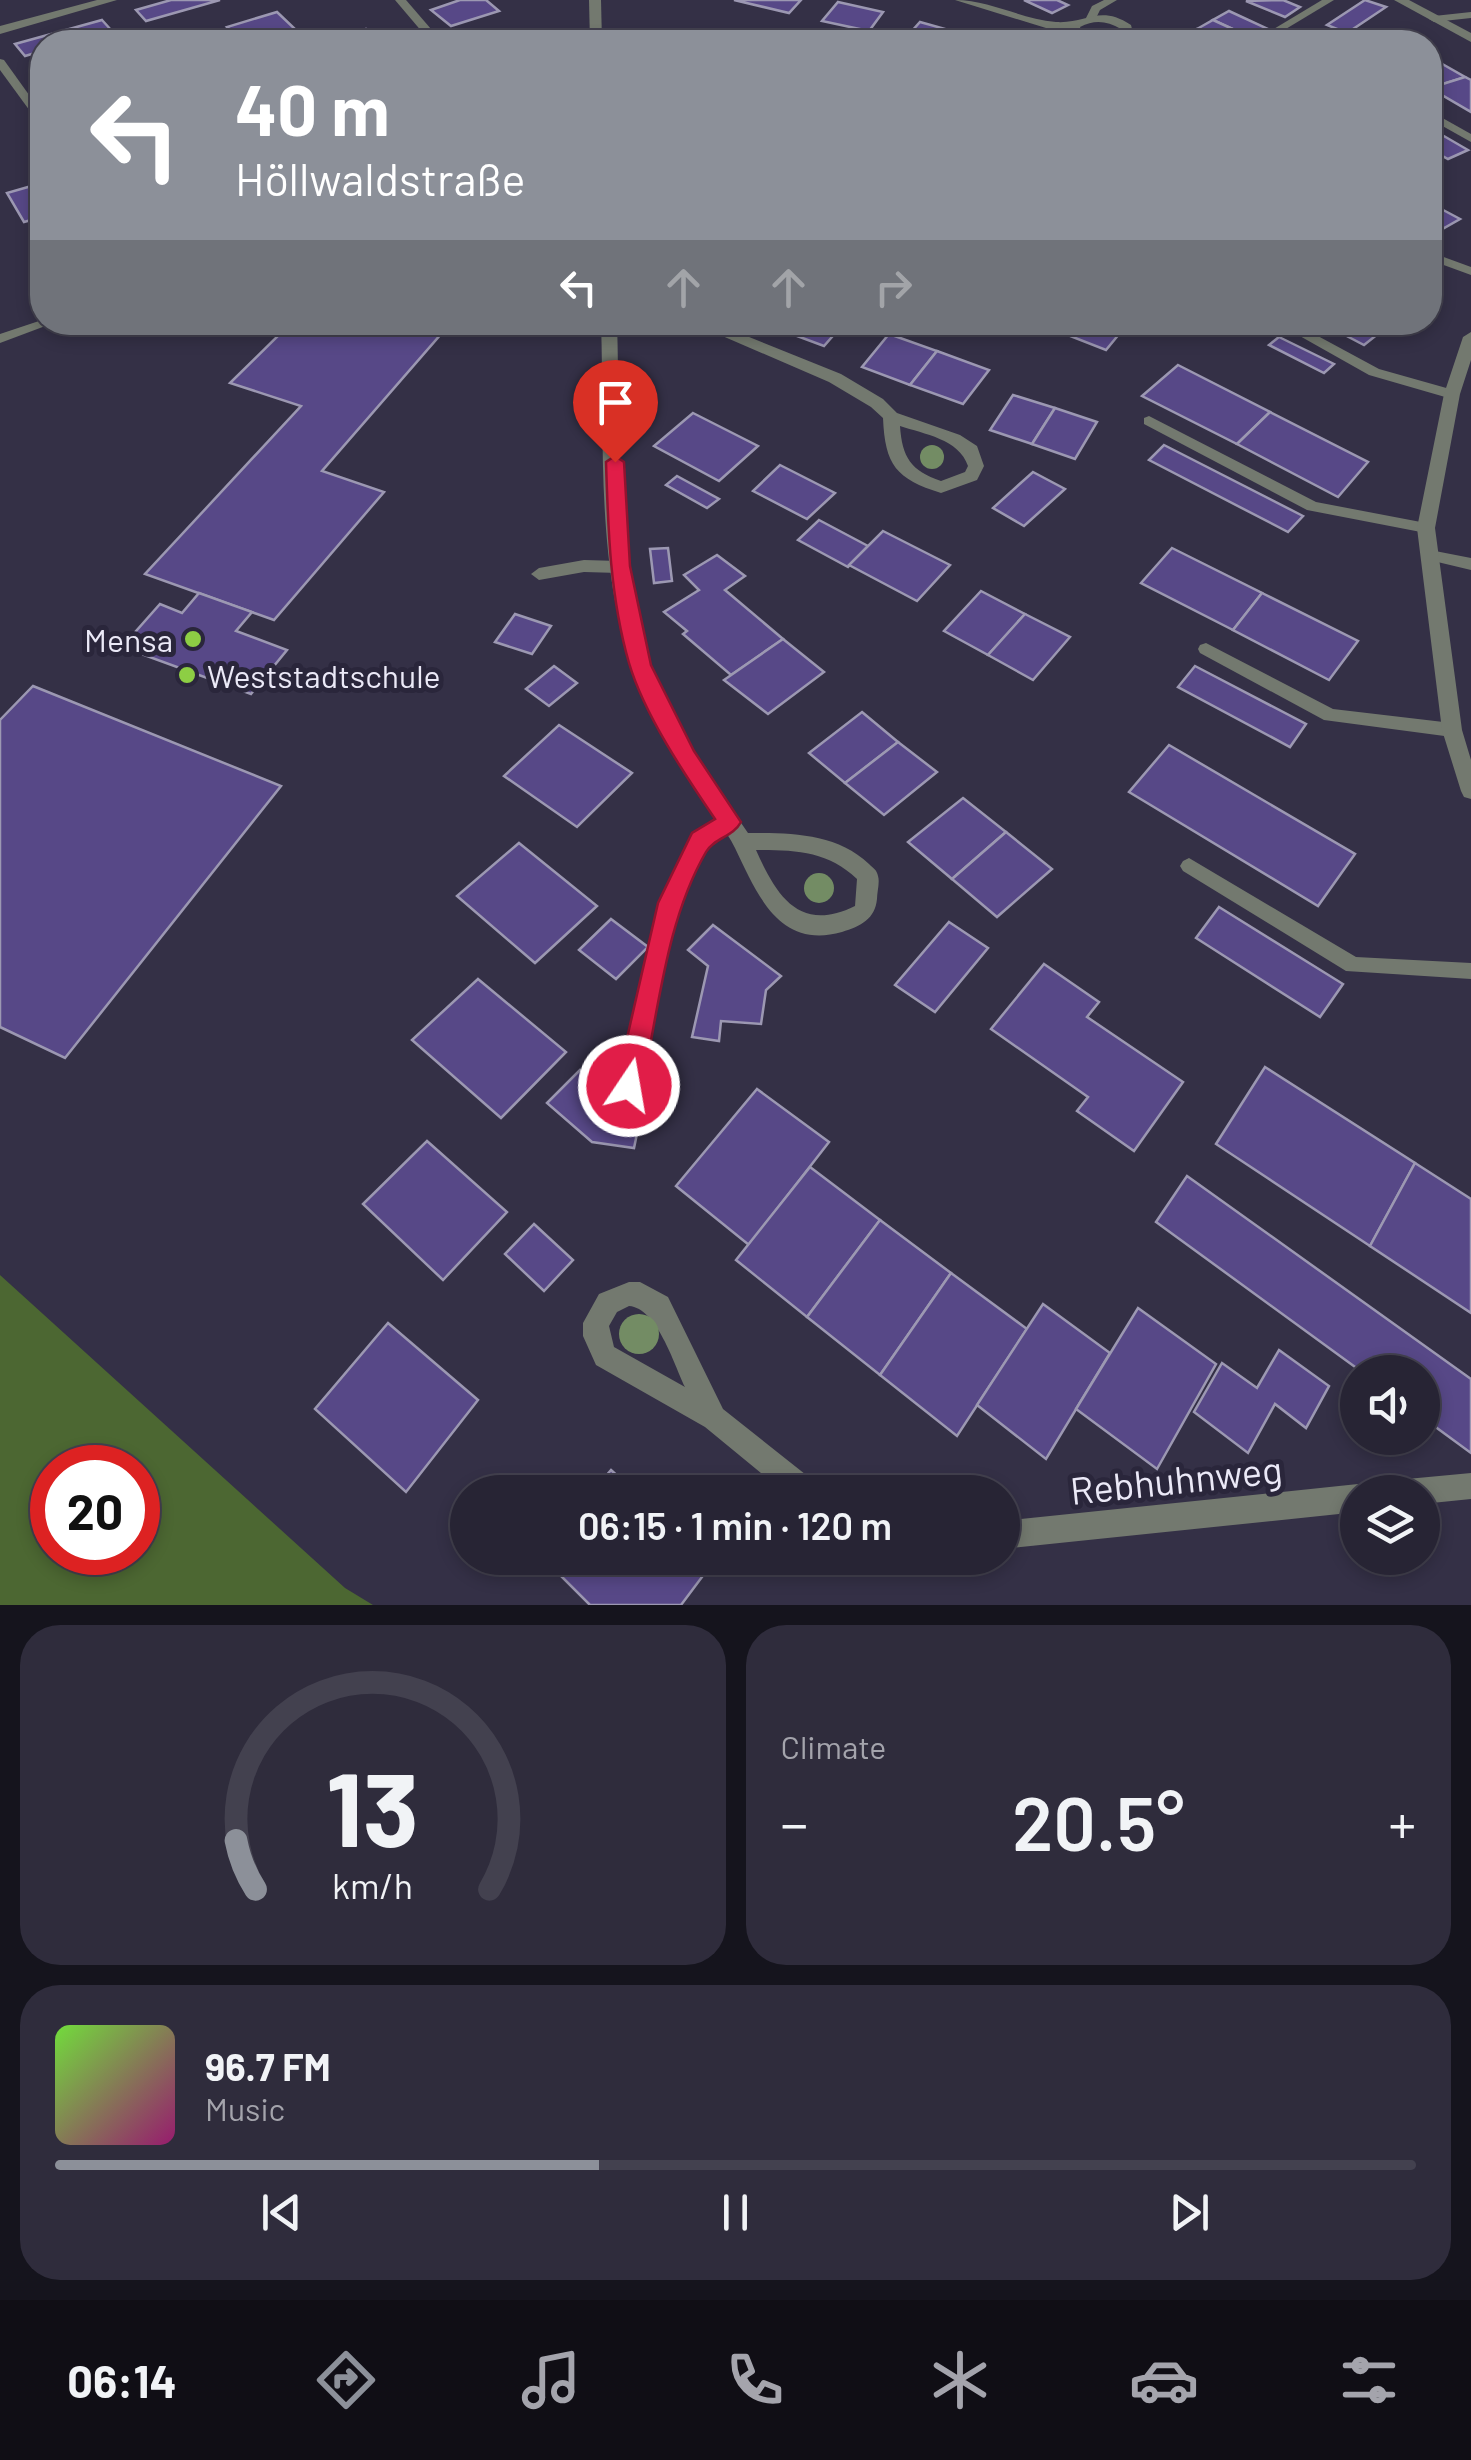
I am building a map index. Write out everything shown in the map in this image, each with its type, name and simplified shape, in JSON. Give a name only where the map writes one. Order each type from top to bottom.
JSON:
[{"type":"street","points":[[0,30],[111,0]]},
{"type":"street","points":[[595,0],[596,30]]},
{"type":"street","points":[[961,0],[1050,24],[1074,26],[1093,13],[1123,24],[1127,30]]},
{"type":"street","points":[[1400,0],[1471,38]]},
{"type":"street","points":[[1074,26],[1075,30]]},
{"type":"street","points":[[610,335],[620,566],[640,665],[686,757],[742,841],[760,884],[785,912],[808,926],[840,926],[866,910],[868,876],[849,855],[807,842],[742,841]]},
{"type":"street","points":[[729,335],[836,378],[878,403],[892,417],[954,439],[970,450],[976,466],[971,476],[940,488],[902,470],[894,456],[892,417]]},
{"type":"street","points":[[1471,337],[1452,394],[1426,528],[1471,791]]},
{"type":"street","points":[[714,1418],[660,1306],[640,1294],[618,1296],[608,1303],[596,1323],[596,1336],[605,1356],[714,1418],[784,1475]]},
{"type":"street","points":[[1440,1489],[1471,1486]]},
{"type":"street","name":"Rebhuhnweg","points":[[1020,1533],[1340,1500]]},
{"type":"lane","points":[[400,0],[426,30]]},
{"type":"lane","points":[[1093,13],[1112,0]]},
{"type":"lane","points":[[1277,30],[1328,0]]},
{"type":"lane","points":[[1434,19],[1471,14]]},
{"type":"lane","points":[[0,62],[30,103]]},
{"type":"lane","points":[[1442,121],[1471,139]]},
{"type":"lane","points":[[1442,261],[1471,272]]},
{"type":"lane","points":[[0,339],[30,329]]},
{"type":"lane","points":[[1305,335],[1374,372],[1452,394]]},
{"type":"lane","points":[[1149,421],[1312,506],[1426,528]]},
{"type":"lane","points":[[1430,554],[1471,564]]},
{"type":"lane","points":[[539,574],[584,566],[620,566]]},
{"type":"lane","points":[[1206,650],[1330,715],[1460,743]]},
{"type":"lane","points":[[629,1086],[670,903],[700,840],[730,822]]},
{"type":"lane","points":[[1188,866],[1353,965],[1471,971]]},
{"type":"green space","points":[[0,1275],[345,1588],[373,1605],[0,1605]]},
{"type":"building","points":[[171,0],[220,0],[146,21],[136,10]]},
{"type":"building","points":[[460,0],[486,0],[499,11],[451,26],[431,10]]},
{"type":"building","points":[[734,0],[801,0],[789,13]]},
{"type":"building","points":[[1024,0],[1057,0],[1068,5],[1052,13]]},
{"type":"building","points":[[1283,0],[1300,7],[1285,17],[1246,1]]},
{"type":"building","points":[[1365,0],[1386,7],[1352,30],[1327,25]]},
{"type":"building","points":[[838,2],[883,12],[870,30],[822,21]]},
{"type":"building","points":[[1229,11],[1266,28],[1235,30],[1213,20]]},
{"type":"building","points":[[277,12],[296,30],[230,30],[227,27]]},
{"type":"building","points":[[102,20],[111,30],[66,30]]},
{"type":"building","points":[[1213,20],[1235,30],[1199,30]]},
{"type":"building","points":[[920,22],[949,30],[913,30]]},
{"type":"building","points":[[30,40],[30,55],[25,56],[15,44]]},
{"type":"building","points":[[1442,64],[1465,77],[1442,84]]},
{"type":"building","points":[[1465,77],[1471,80],[1471,112],[1442,95],[1442,84]]},
{"type":"building","points":[[1442,135],[1468,150],[1448,159],[1442,156]]},
{"type":"building","points":[[30,186],[30,220],[24,222],[7,193]]},
{"type":"building","points":[[1442,209],[1460,219],[1442,229]]},
{"type":"building","points":[[279,335],[440,335],[322,471],[384,492],[274,620],[145,574],[301,406],[230,383]]},
{"type":"building","points":[[794,335],[834,335],[824,346]]},
{"type":"building","points":[[888,335],[937,351],[910,385],[862,367]]},
{"type":"building","points":[[1068,335],[1118,335],[1106,350]]},
{"type":"building","points":[[1345,335],[1377,335],[1364,345]]},
{"type":"building","points":[[1279,337],[1334,364],[1324,373],[1269,345]]},
{"type":"building","points":[[937,351],[989,370],[963,404],[910,385]]},
{"type":"building","points":[[1178,365],[1270,412],[1237,444],[1142,396]]},
{"type":"building","points":[[1013,395],[1055,408],[1032,444],[990,430]]},
{"type":"building","points":[[1055,408],[1097,422],[1075,459],[1032,444]]},
{"type":"building","points":[[1270,412],[1368,462],[1338,497],[1237,444]]},
{"type":"building","points":[[693,413],[758,446],[719,481],[654,446]]},
{"type":"building","points":[[1164,445],[1303,516],[1288,532],[1149,460]]},
{"type":"building","points":[[780,465],[835,493],[807,519],[753,491]]},
{"type":"building","points":[[1033,472],[1065,489],[1024,526],[993,508]]},
{"type":"building","points":[[677,476],[719,499],[707,508],[666,485]]},
{"type":"building","points":[[819,520],[868,546],[848,567],[798,540]]},
{"type":"building","points":[[883,531],[950,565],[917,601],[849,565]]},
{"type":"building","points":[[668,548],[672,581],[654,583],[650,549]]},
{"type":"building","points":[[1172,548],[1262,593],[1233,630],[1141,583]]},
{"type":"building","points":[[717,555],[745,576],[725,590],[783,639],[731,675],[683,634],[687,631],[664,612],[699,590],[684,575]]},
{"type":"building","points":[[981,591],[1025,614],[988,655],[944,631]]},
{"type":"building","name":"Mensa","points":[[199,593],[252,612],[236,631],[287,650],[251,694],[122,647],[160,604],[182,613]]},
{"type":"building","points":[[1262,593],[1358,641],[1329,680],[1233,630]]},
{"type":"building","points":[[515,614],[551,626],[532,654],[495,642]]},
{"type":"building","points":[[1025,614],[1070,637],[1033,680],[988,655]]},
{"type":"building","points":[[783,639],[824,672],[768,714],[724,680]]},
{"type":"building","points":[[554,666],[577,683],[549,706],[526,689]]},
{"type":"building","points":[[1195,666],[1306,724],[1290,747],[1178,687]]},
{"type":"building","points":[[33,686],[281,786],[65,1058],[0,1027],[0,720]]},
{"type":"building","points":[[862,712],[898,742],[845,783],[809,753]]},
{"type":"building","points":[[559,725],[632,773],[577,827],[504,776]]},
{"type":"building","points":[[898,742],[937,772],[884,815],[845,783]]},
{"type":"building","points":[[1169,745],[1355,854],[1318,906],[1129,792]]},
{"type":"building","points":[[963,798],[1006,832],[952,879],[908,842]]},
{"type":"building","points":[[1006,832],[1052,869],[997,917],[952,879]]},
{"type":"building","points":[[519,843],[597,906],[535,963],[457,896]]},
{"type":"building","points":[[1219,907],[1343,984],[1320,1017],[1196,938]]},
{"type":"building","points":[[611,919],[648,947],[616,979],[579,950]]},
{"type":"building","points":[[949,922],[988,948],[935,1012],[895,985]]},
{"type":"building","points":[[713,925],[781,976],[766,990],[761,1024],[721,1021],[719,1041],[692,1037],[708,966],[688,950]]},
{"type":"building","points":[[1044,964],[1099,1002],[1087,1017],[1183,1082],[1134,1151],[1077,1111],[1088,1097],[991,1029]]},
{"type":"building","points":[[478,979],[566,1052],[501,1118],[412,1040]]},
{"type":"building","points":[[1265,1067],[1415,1163],[1370,1246],[1216,1144]]},
{"type":"building","points":[[580,1070],[618,1100],[643,1105],[634,1148],[592,1142],[547,1103]]},
{"type":"building","points":[[757,1089],[829,1142],[749,1245],[676,1186]]},
{"type":"building","points":[[427,1141],[507,1212],[443,1280],[363,1204]]},
{"type":"building","points":[[1415,1163],[1471,1199],[1471,1313],[1370,1246]]},
{"type":"building","points":[[810,1167],[880,1220],[807,1317],[736,1260]]},
{"type":"building","points":[[1187,1176],[1437,1355],[1340,1356],[1156,1222]]},
{"type":"building","points":[[880,1220],[951,1273],[880,1375],[807,1317]]},
{"type":"building","points":[[534,1224],[573,1260],[544,1291],[505,1254]]},
{"type":"building","points":[[951,1273],[1027,1329],[957,1436],[880,1375]]},
{"type":"building","points":[[1043,1304],[1110,1353],[1046,1459],[977,1405]]},
{"type":"building","points":[[1138,1308],[1216,1364],[1157,1469],[1076,1409]]},
{"type":"building","points":[[388,1323],[478,1400],[406,1492],[315,1409]]},
{"type":"building","points":[[1279,1350],[1329,1386],[1306,1428],[1275,1404],[1248,1453],[1194,1412],[1222,1363],[1257,1388]]},
{"type":"building","points":[[1440,1357],[1471,1379],[1471,1453],[1440,1430]]},
{"type":"building","points":[[560,1575],[704,1575],[681,1605],[590,1605]]},
{"type":"place","name":"Mensa","points":[[193,639]]},
{"type":"place","name":"Weststadtschule","points":[[187,675]]},
{"type":"route","points":[[615,462],[620,566],[640,665],[686,757],[730,822],[700,840],[670,903],[629,1086]]}]
